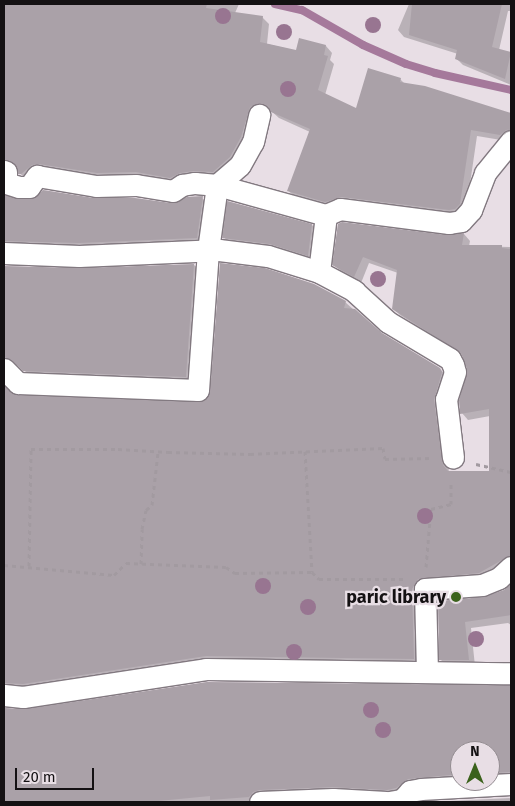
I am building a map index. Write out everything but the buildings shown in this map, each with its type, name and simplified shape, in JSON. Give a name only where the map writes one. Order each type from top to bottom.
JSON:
[{"type":"street","points":[[4,369],[18,383],[198,390],[208,250],[217,185],[240,166],[253,142],[259,115]]},
{"type":"street","points":[[4,171],[6,172],[6,183],[19,187],[29,187],[36,176],[96,186],[136,185],[173,191],[182,185],[194,183],[217,185],[326,216],[340,209],[449,223],[461,221],[471,210],[485,173],[511,140]]},
{"type":"street","points":[[319,272],[326,216]]},
{"type":"street","points":[[4,253],[79,256],[208,250],[268,256],[319,272],[354,291],[388,322],[450,358],[455,372],[446,399],[453,458]]},
{"type":"street","points":[[427,672],[425,584],[482,586],[499,578],[511,567]]},
{"type":"street","points":[[4,695],[23,697],[206,669],[511,673]]},
{"type":"street","points":[[260,802],[333,798],[388,802],[402,800],[410,791],[421,789],[511,784]]},
{"type":"path","points":[[29,566],[31,448],[118,448],[158,452],[250,454],[382,448],[385,459],[453,458],[511,472]]},
{"type":"path","points":[[305,451],[312,572],[319,579],[425,584],[431,509],[451,504],[453,458]]},
{"type":"path","points":[[141,564],[142,528],[146,510],[152,506],[158,452]]},
{"type":"path","points":[[4,565],[114,575],[126,563],[226,567],[235,573],[312,572]]},
{"type":"waterway","points":[[275,4],[302,10],[363,45],[406,64],[435,73],[511,90]]},
{"type":"place","name":"paric library","points":[[456,597]]}]
